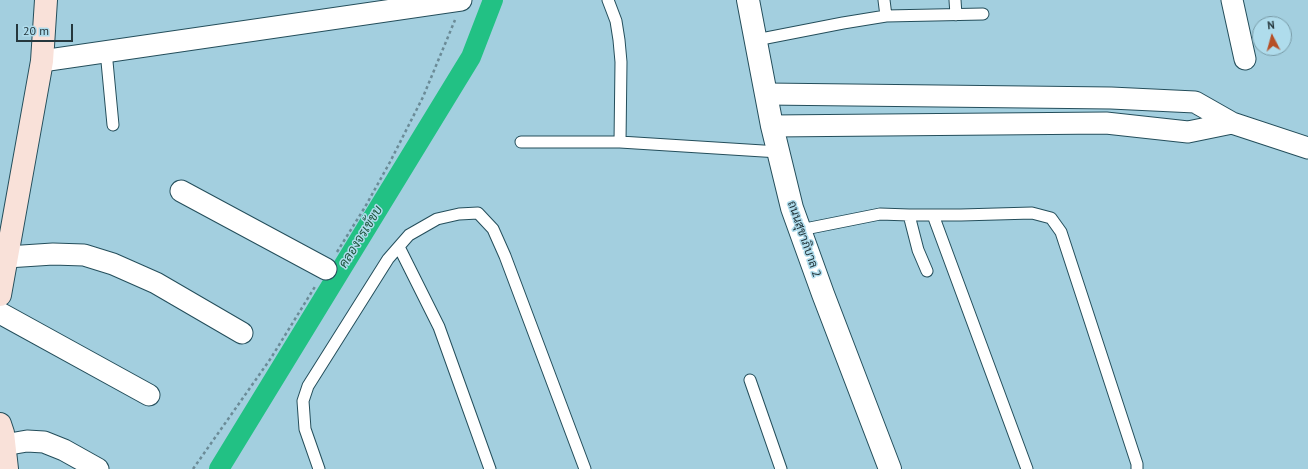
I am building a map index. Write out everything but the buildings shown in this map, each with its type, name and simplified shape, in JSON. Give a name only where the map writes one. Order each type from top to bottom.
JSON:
[{"type":"main road","points":[[0,295],[42,61],[46,0]]},
{"type":"main road","points":[[0,424],[3,433],[8,469]]},
{"type":"street","name":"ถนนสุขาภิบาล 2","points":[[748,0],[772,126],[792,208],[890,469]]},
{"type":"street","points":[[1232,0],[1245,59]]},
{"type":"street","points":[[42,61],[454,1]]},
{"type":"street","points":[[766,94],[1104,98],[1195,102],[1232,123],[1308,148]]},
{"type":"street","points":[[772,126],[1106,122],[1188,132],[1232,123]]},
{"type":"street","points":[[181,191],[326,269]]},
{"type":"street","points":[[7,257],[53,254],[84,255],[113,264],[156,283],[242,333]]},
{"type":"street","points":[[0,313],[148,396]]},
{"type":"street","points":[[4,445],[27,441],[44,442],[64,450],[98,469]]},
{"type":"lane","points":[[608,0],[616,21],[620,40],[620,142]]},
{"type":"lane","points":[[884,0],[886,16]]},
{"type":"lane","points":[[955,0],[956,15]]},
{"type":"lane","points":[[756,40],[886,16],[983,14]]},
{"type":"lane","points":[[106,51],[113,125]]},
{"type":"lane","points":[[521,142],[620,142],[779,152]]},
{"type":"lane","points":[[319,469],[305,429],[303,401],[308,386],[388,259],[409,235],[437,219],[459,214],[478,213],[494,229],[585,469]]},
{"type":"lane","points":[[800,230],[880,214],[933,215],[1032,213],[1051,218],[1061,232],[1137,469]]},
{"type":"lane","points":[[909,215],[918,250],[927,271]]},
{"type":"lane","points":[[933,215],[1027,469]]},
{"type":"lane","points":[[399,247],[439,327],[490,469]]},
{"type":"lane","points":[[750,380],[781,469]]},
{"type":"path","points":[[193,469],[271,358],[376,188],[423,97],[455,21],[454,1]]},
{"type":"waterway","name":"คลองจรเข้ขบ","points":[[219,469],[471,57],[493,0]]}]
